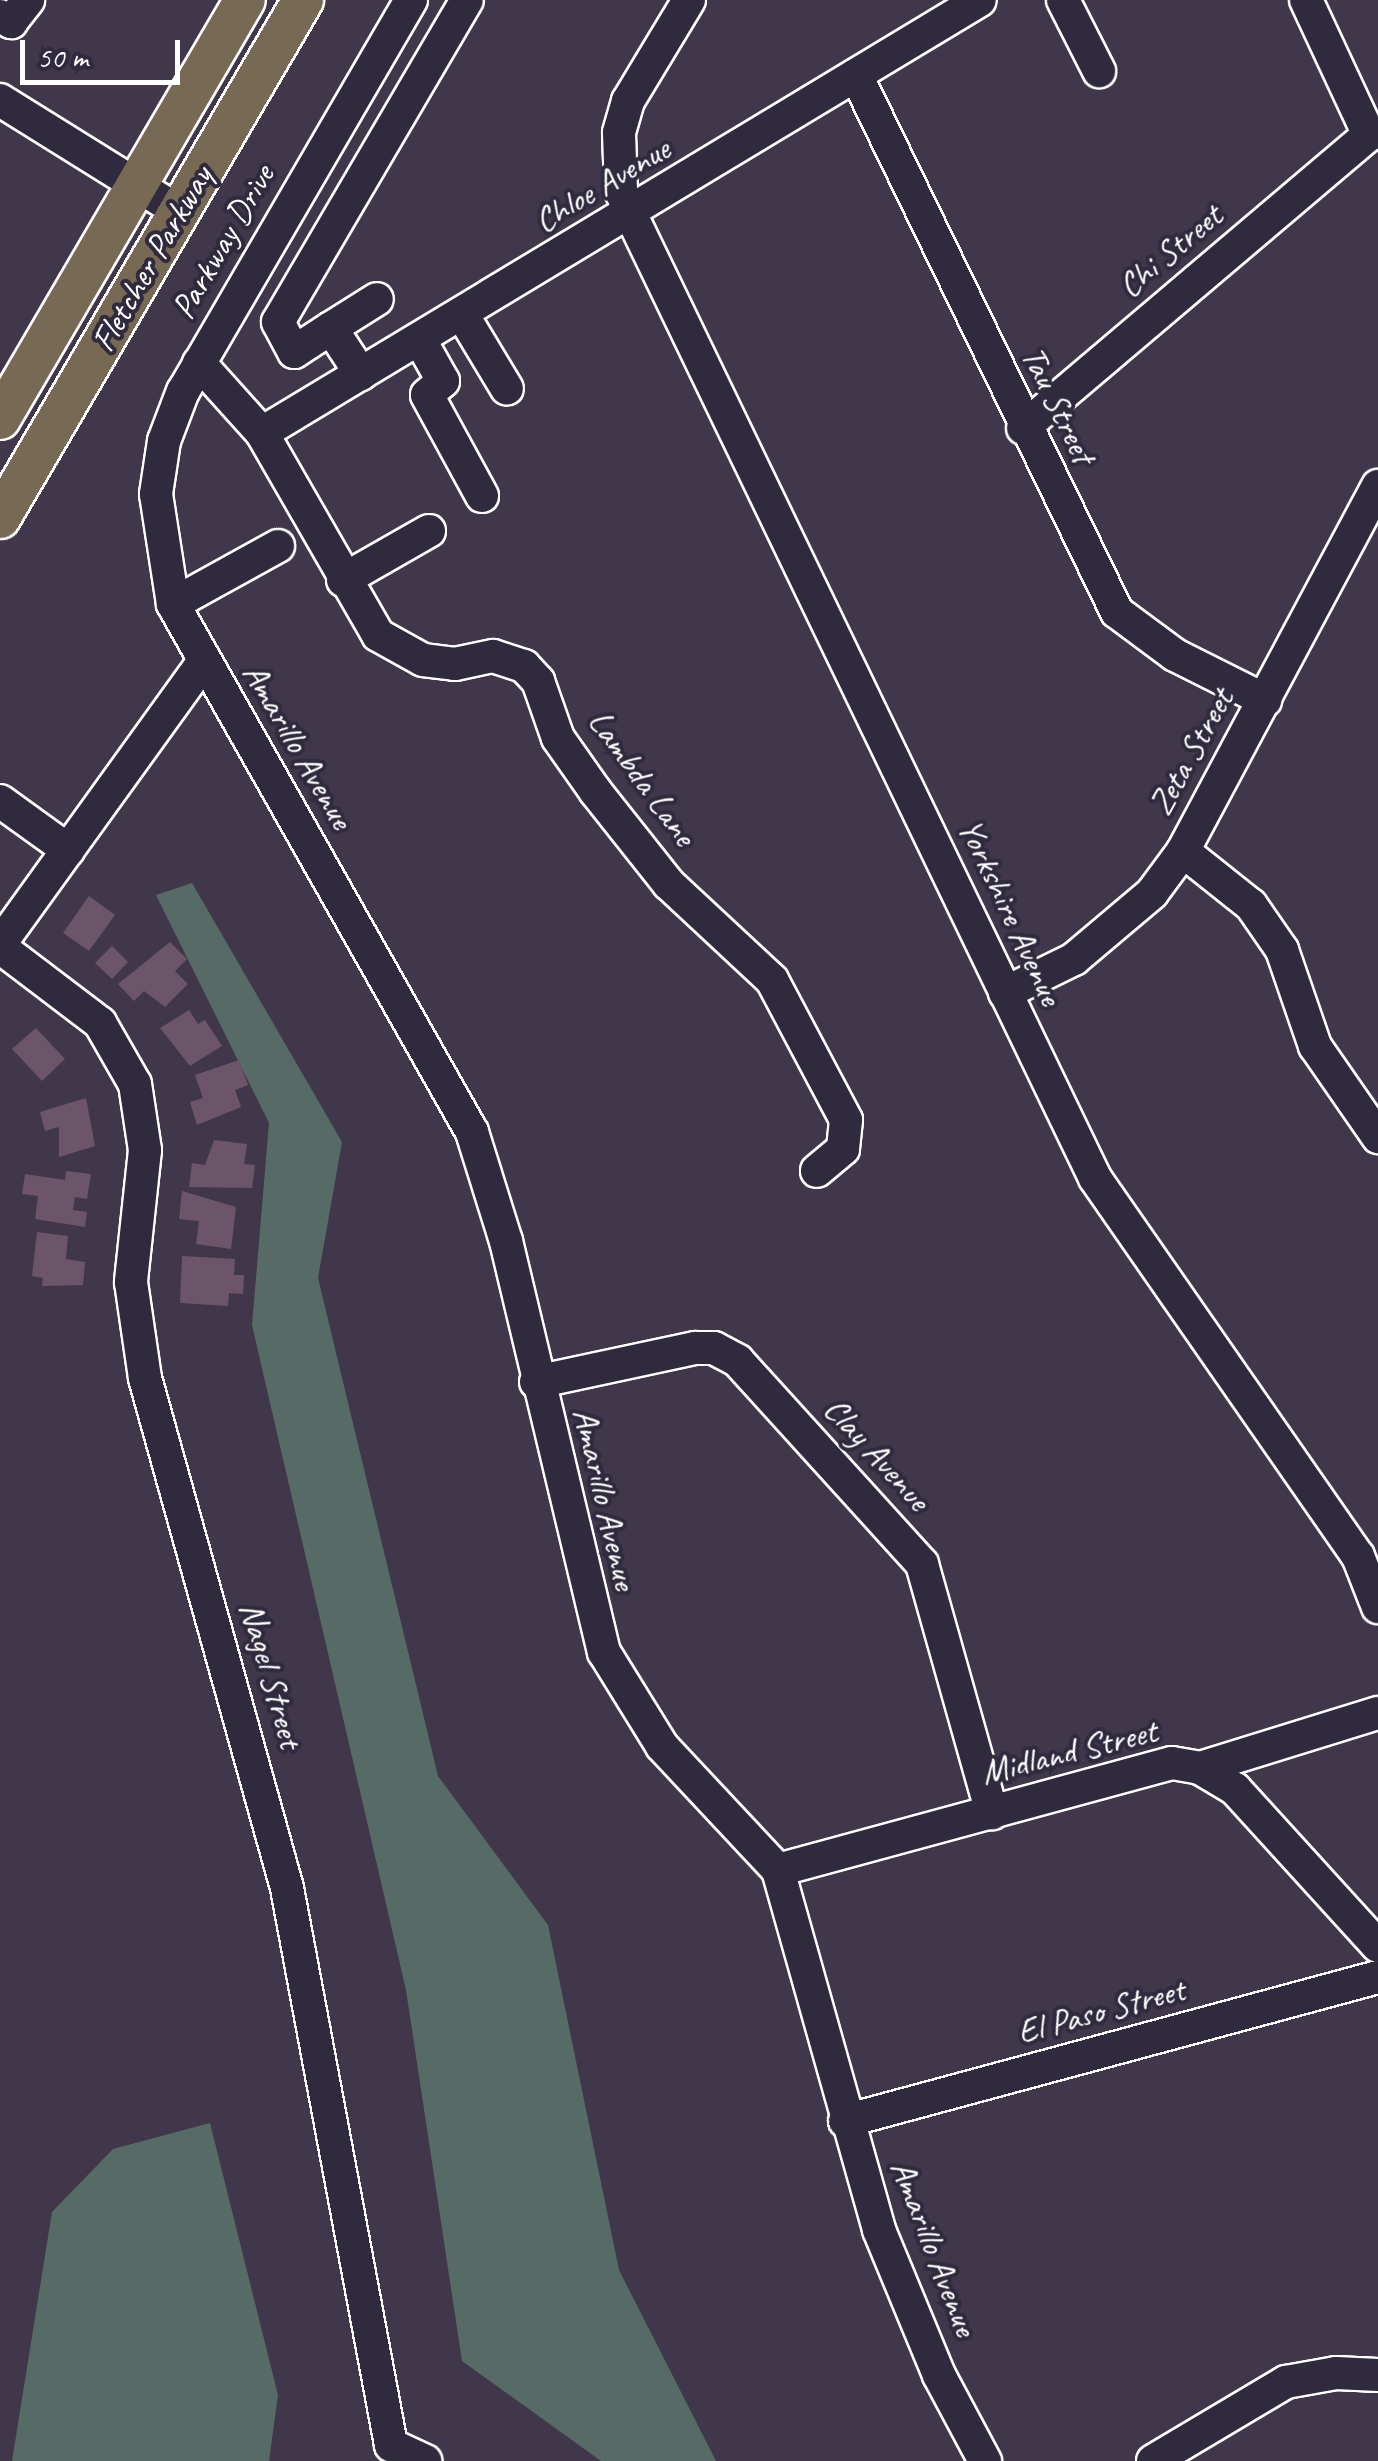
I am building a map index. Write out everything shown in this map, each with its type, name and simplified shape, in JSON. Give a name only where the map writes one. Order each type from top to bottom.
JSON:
[{"type":"main road","name":"Fletcher Parkway","points":[[0,419],[245,0]]},
{"type":"main road","name":"Fletcher Parkway","points":[[0,518],[303,0]]},
{"type":"street","points":[[0,16],[11,22],[28,0]]},
{"type":"street","name":"Parkway Drive","points":[[160,542],[156,494],[164,442],[199,363],[411,0]]},
{"type":"street","points":[[378,299],[294,352],[278,322],[467,0]]},
{"type":"street","name":"Yorkshire Avenue","points":[[688,0],[628,100],[619,133],[621,191],[630,215],[1095,1178],[1358,1556],[1378,1607]]},
{"type":"street","name":"Chloe Avenue","points":[[262,433],[630,215],[980,0]]},
{"type":"street","points":[[1063,0],[1099,71]]},
{"type":"street","name":"Chi Street","points":[[1024,428],[1368,135],[1306,0]]},
{"type":"street","name":"Tau Street","points":[[856,75],[1024,428],[1117,612],[1175,655],[1265,700]]},
{"type":"street","points":[[0,100],[180,212]]},
{"type":"street","points":[[462,314],[506,389]]},
{"type":"street","points":[[331,328],[361,374]]},
{"type":"street","points":[[420,340],[443,381],[427,395],[482,496]]},
{"type":"street","name":"Lambda Lane","points":[[199,363],[262,433],[378,635],[407,654],[455,664],[504,657],[532,673],[558,738],[596,792],[669,884],[772,980],[846,1120],[842,1148],[817,1171]]},
{"type":"street","name":"Zeta Street","points":[[1005,993],[1074,959],[1117,928],[1183,851],[1376,493]]},
{"type":"street","points":[[343,580],[428,531]]},
{"type":"street","name":"Amarillo Avenue","points":[[160,542],[173,604],[472,1132],[498,1212],[587,1599],[622,1687],[662,1746],[778,1870],[845,2121],[888,2256],[985,2461]]},
{"type":"street","points":[[173,604],[278,546]]},
{"type":"street","points":[[0,946],[204,662]]},
{"type":"street","points":[[0,801],[68,850]]},
{"type":"street","points":[[1183,851],[1251,905],[1282,950],[1315,1046],[1378,1136]]},
{"type":"street","name":"Nagel Street","points":[[0,946],[100,1023],[126,1062],[141,1106],[145,1150],[131,1250],[138,1346],[288,1888],[389,2453],[425,2461]]},
{"type":"street","name":"Clay Avenue","points":[[536,1382],[695,1348],[714,1348],[738,1360],[922,1564],[992,1813]]},
{"type":"street","name":"Midland Street","points":[[778,1870],[1172,1763],[1200,1768],[1378,1714]]},
{"type":"street","points":[[1200,1768],[1235,1789],[1378,1946]]},
{"type":"street","name":"El Paso Street","points":[[845,2121],[1378,1978]]},
{"type":"street","points":[[1153,2461],[1286,2382],[1336,2373],[1378,2375]]},
{"type":"green space","points":[[192,883],[342,1142],[318,1278],[438,1776],[548,1925],[619,2270],[716,2461],[601,2461],[462,2361],[406,1990],[252,1325],[269,1123],[156,895]]},
{"type":"green space","points":[[210,2123],[278,2395],[269,2461],[12,2461],[52,2212],[113,2149]]},
{"type":"building","points":[[89,896],[115,915],[89,951],[63,933]]},
{"type":"building","points":[[170,942],[187,959],[175,971],[188,984],[165,1007],[144,991],[134,1001],[118,984]]},
{"type":"building","points":[[112,946],[128,962],[112,979],[95,963]]},
{"type":"building","points":[[189,1010],[198,1024],[205,1020],[222,1046],[190,1066],[160,1028]]},
{"type":"building","points":[[36,1028],[65,1059],[42,1081],[12,1049]]},
{"type":"building","points":[[239,1060],[248,1085],[235,1090],[241,1107],[197,1125],[190,1102],[203,1098],[195,1075]]},
{"type":"building","points":[[86,1098],[95,1146],[59,1157],[59,1127],[45,1131],[40,1112]]},
{"type":"building","points":[[214,1140],[247,1144],[244,1164],[255,1165],[252,1188],[189,1187],[192,1163],[205,1165]]},
{"type":"building","points":[[66,1171],[91,1174],[87,1199],[75,1197],[73,1210],[87,1212],[85,1227],[35,1219],[38,1196],[22,1194],[25,1174],[65,1180]]},
{"type":"building","points":[[182,1191],[236,1207],[231,1249],[196,1244],[199,1221],[179,1219]]},
{"type":"building","points":[[37,1232],[68,1236],[66,1259],[85,1262],[83,1285],[42,1286],[43,1278],[32,1276]]},
{"type":"building","points":[[182,1256],[235,1259],[234,1275],[244,1275],[243,1294],[229,1293],[228,1306],[180,1303]]}]
